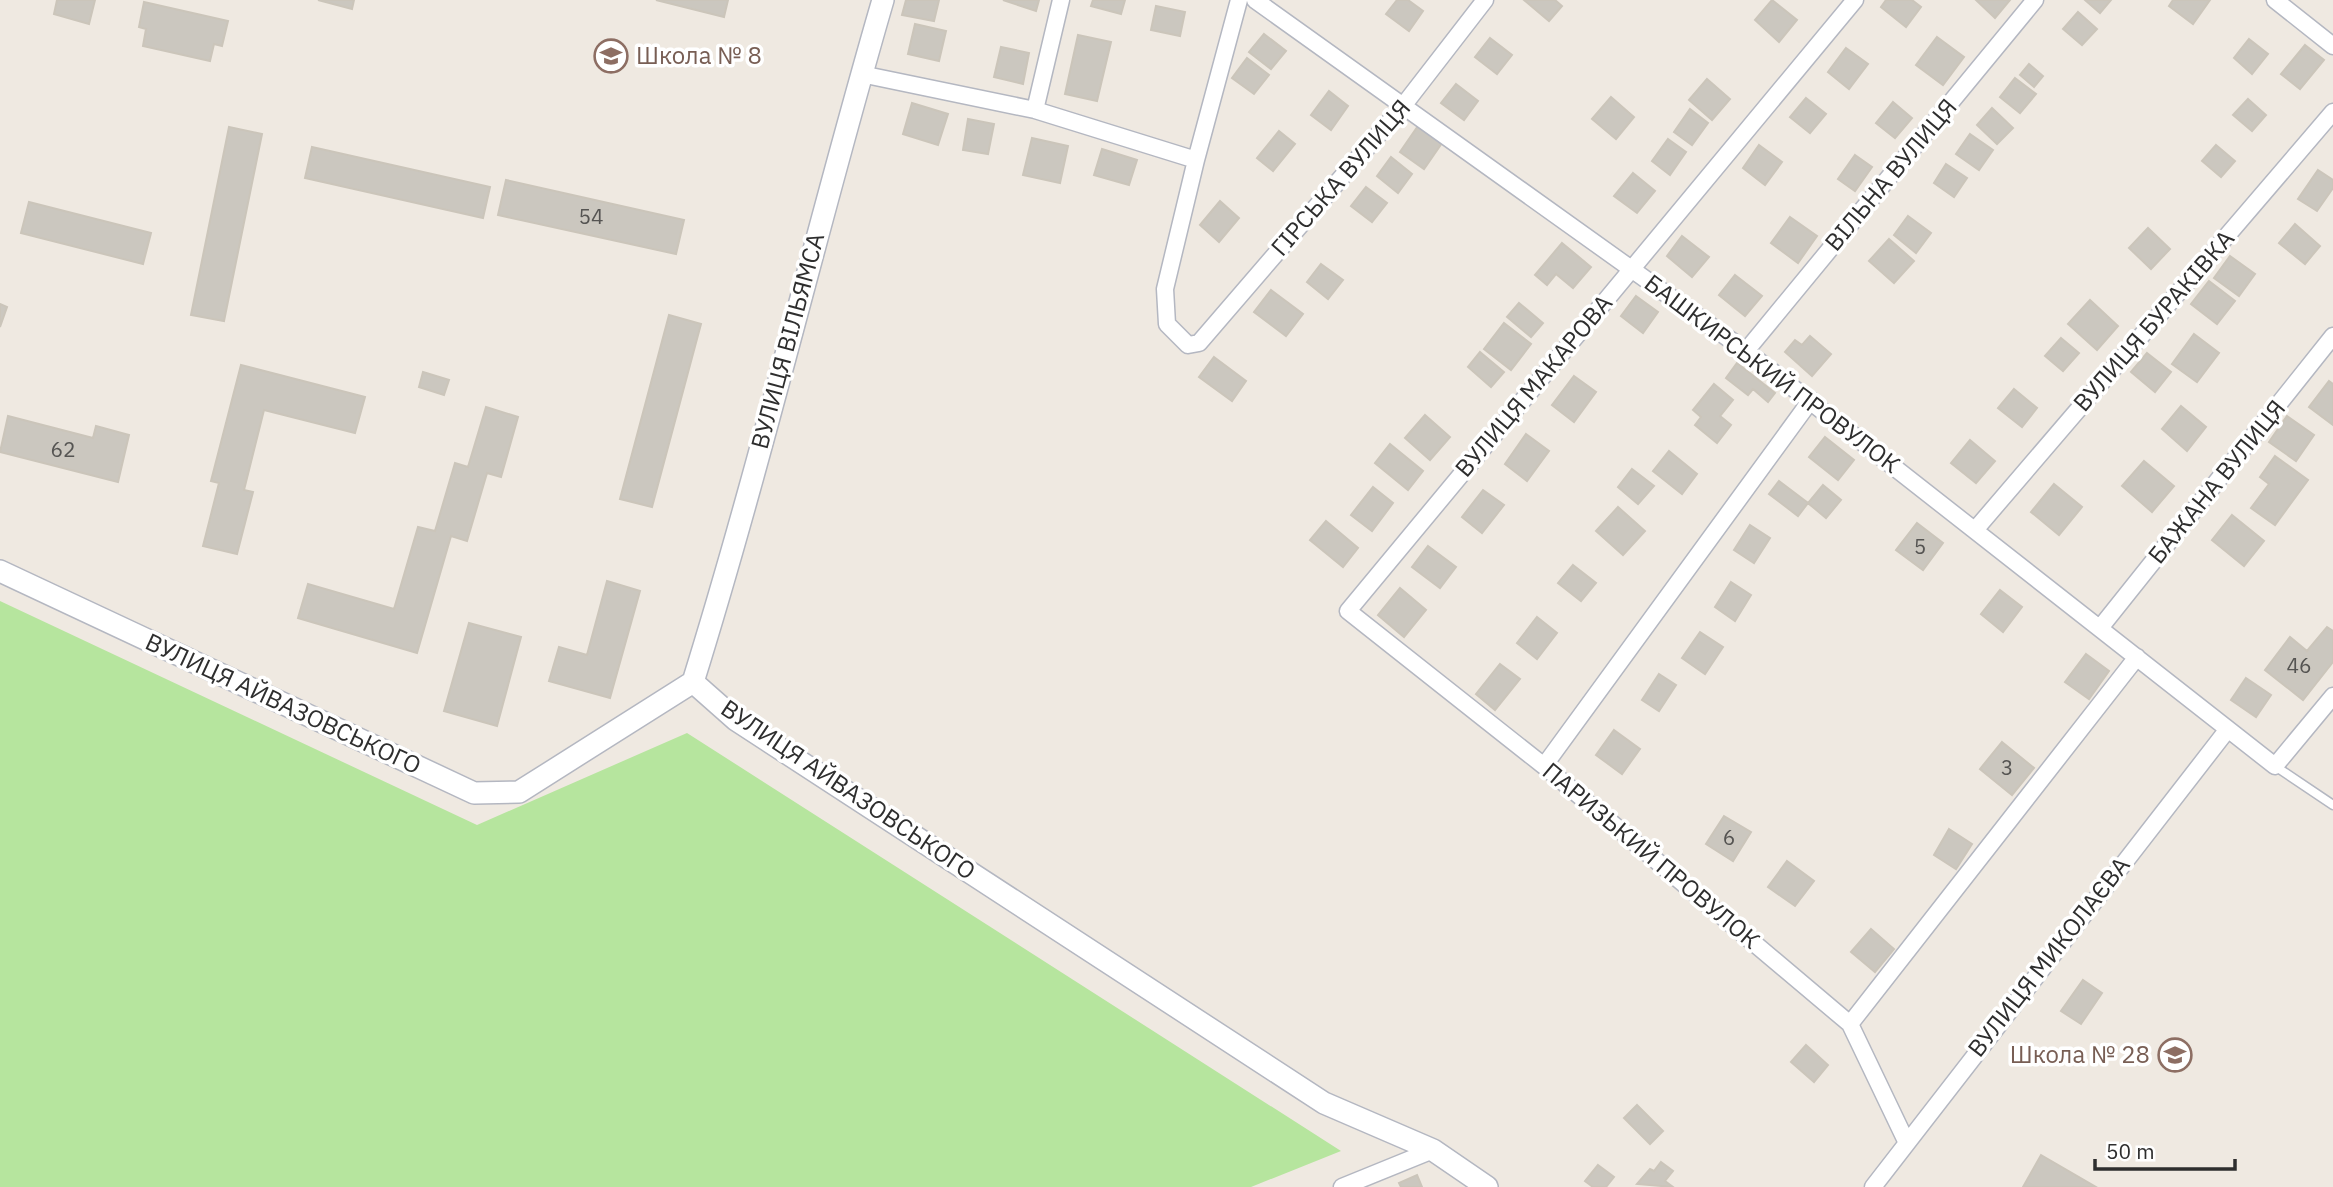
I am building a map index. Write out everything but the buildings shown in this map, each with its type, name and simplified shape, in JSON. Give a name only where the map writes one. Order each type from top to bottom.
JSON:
[{"type":"street","name":"ВУЛИЦЯ ВІЛЬЯМСА","points":[[693,682],[726,576],[883,0]]},
{"type":"street","points":[[1035,110],[1061,0]]},
{"type":"street","points":[[861,74],[1035,110],[1196,160],[1238,0]]},
{"type":"street","name":"БАШКИРСЬКИЙ ПРОВУЛОК","points":[[1255,0],[1746,351],[2275,766]]},
{"type":"street","name":"ГІРСЬКА ВУЛИЦЯ","points":[[1196,160],[1165,289],[1167,324],[1188,345],[1199,343],[1403,107],[1485,0]]},
{"type":"street","name":"ВУЛИЦЯ МАКАРОВА","points":[[1348,611],[1855,0]]},
{"type":"street","name":"ВІЛЬНА ВУЛИЦЯ","points":[[1746,351],[2035,0]]},
{"type":"street","points":[[2275,0],[2333,46]]},
{"type":"street","name":"ВУЛИЦЯ БУРАКІВКА","points":[[1975,530],[2333,112]]},
{"type":"street","name":"БАЖАНА ВУЛИЦЯ","points":[[2100,628],[2333,336]]},
{"type":"street","points":[[1544,766],[1811,400]]},
{"type":"street","name":"ВУЛИЦЯ АЙВАЗОВСЬКОГО","points":[[0,571],[474,793],[519,792],[693,682],[736,720],[1324,1103],[1433,1150],[1487,1187]]},
{"type":"street","name":"ПАРИЗЬКИЙ ПРОВУЛОК","points":[[1348,611],[1544,766],[1850,1024],[1906,1141]]},
{"type":"street","points":[[1850,1024],[2137,657]]},
{"type":"street","points":[[2275,766],[2333,696]]},
{"type":"street","name":"ВУЛИЦЯ МИКОЛАЄВА","points":[[1873,1187],[2228,729]]},
{"type":"street","points":[[1342,1187],[1433,1150]]},
{"type":"lane","points":[[2275,766],[2333,805]]},
{"type":"green space","points":[[0,601],[477,825],[687,733],[1341,1151],[1251,1187],[0,1187]]},
{"type":"place","name":"Школа № 8","points":[[611,56]]},
{"type":"place","name":"Школа № 28","points":[[2175,1055]]}]
